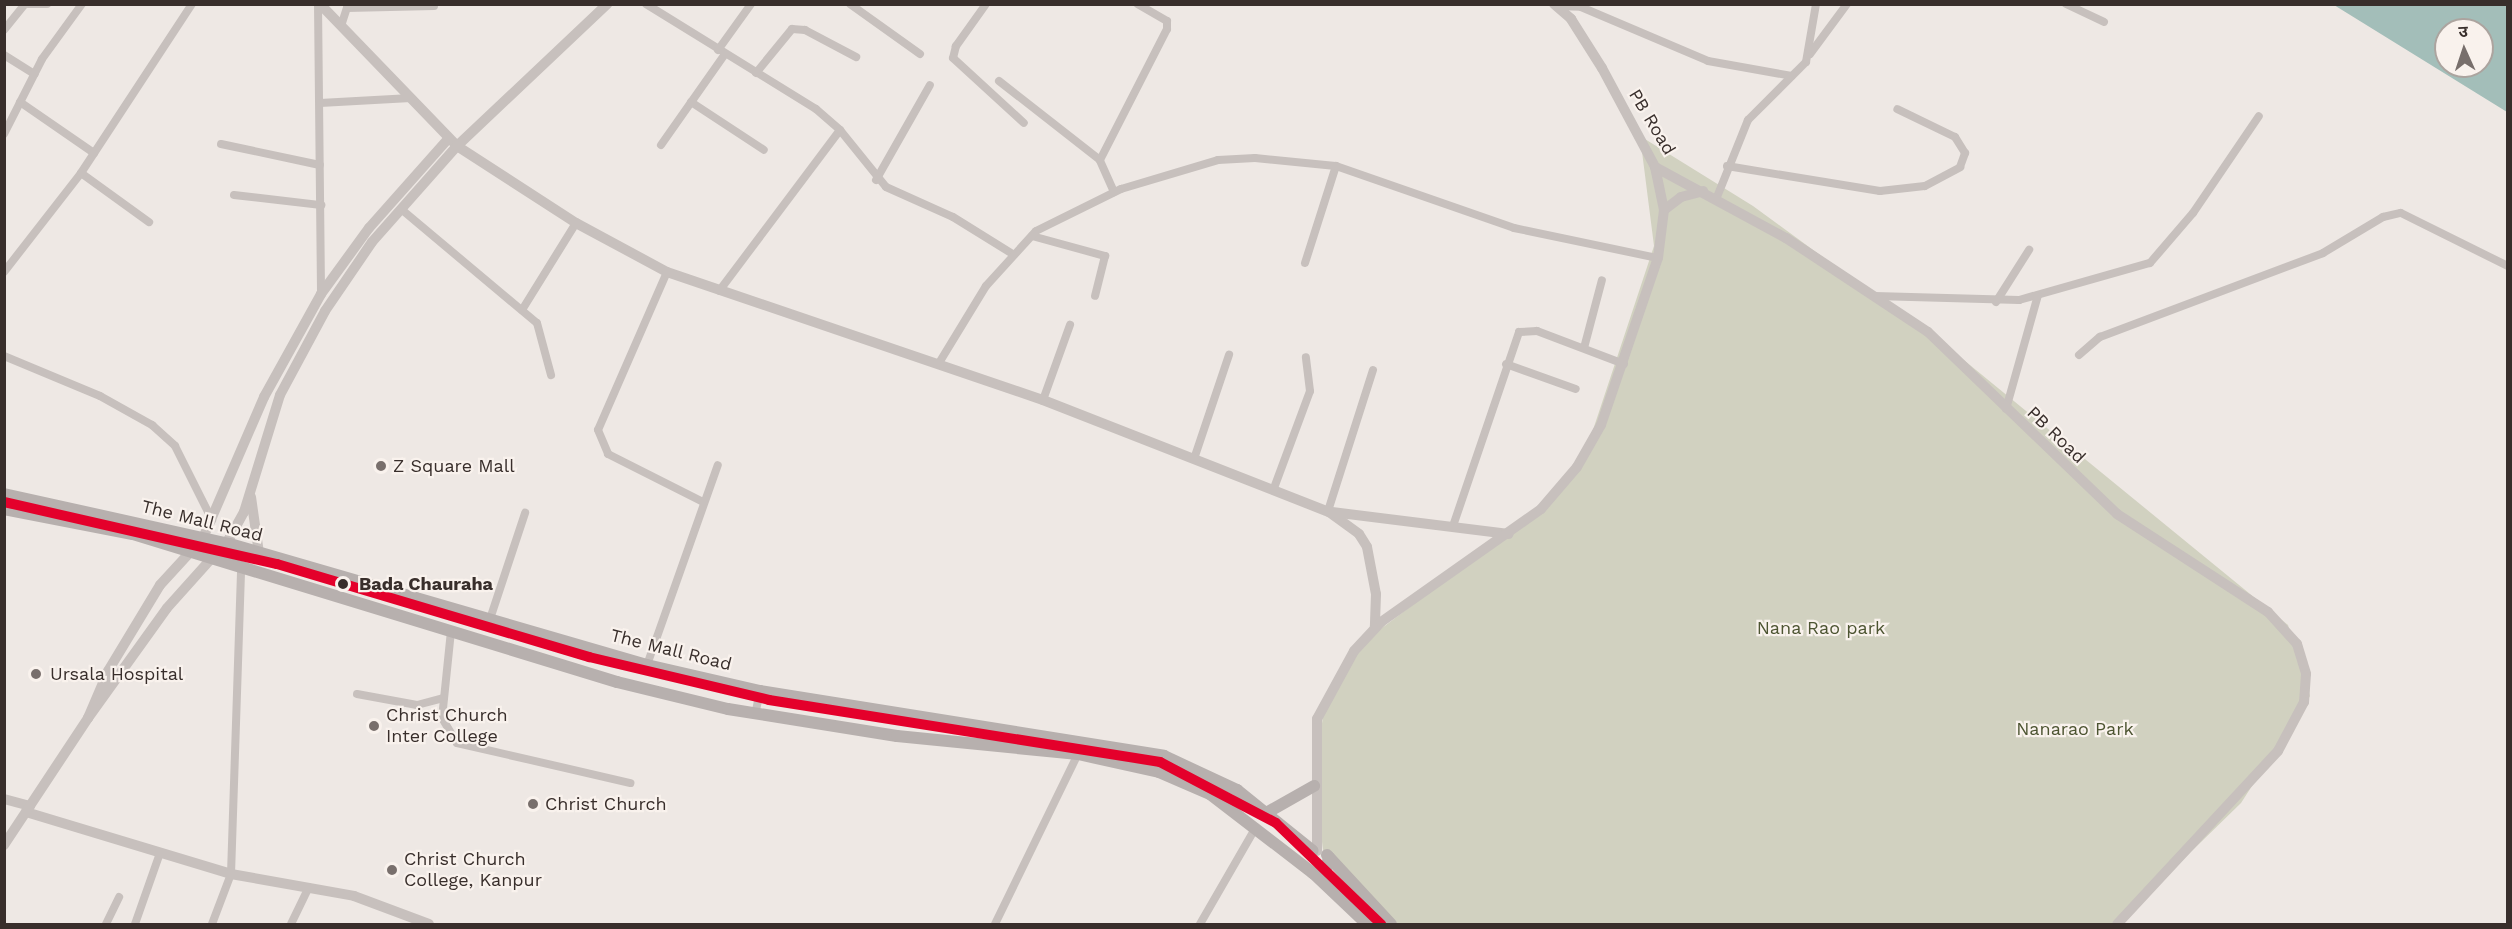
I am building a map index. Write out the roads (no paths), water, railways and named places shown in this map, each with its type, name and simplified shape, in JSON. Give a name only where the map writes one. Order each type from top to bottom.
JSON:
[{"type":"main road","name":"The Mall Road","points":[[4,494],[226,543],[647,665],[760,691],[1084,740],[1187,764],[1268,812],[1315,851],[1329,858]]},
{"type":"main road","name":"The Mall Road","points":[[4,509],[216,557],[617,681],[755,715],[1078,754],[1184,781],[1257,827],[1310,869],[1367,924]]},
{"type":"main road","points":[[1268,812],[1314,786]]},
{"type":"main road","points":[[1315,851],[1310,869],[1325,872],[1329,858]]},
{"type":"main road","points":[[1329,858],[1391,924]]},
{"type":"street","points":[[4,30],[26,4],[47,4]]},
{"type":"street","points":[[5,131],[35,74],[82,4]]},
{"type":"street","points":[[4,272],[81,173],[192,4]]},
{"type":"street","points":[[319,4],[453,142],[576,223],[667,272],[1043,400],[1195,456],[1328,511],[1359,534],[1366,547],[1376,594],[1375,627]]},
{"type":"street","points":[[319,4],[321,294]]},
{"type":"street","points":[[646,4],[756,73],[840,130],[876,180],[953,217],[1011,253]]},
{"type":"street","points":[[661,145],[691,102],[751,4]]},
{"type":"street","points":[[850,4],[920,54]]},
{"type":"street","points":[[986,4],[953,57],[1024,123]]},
{"type":"street","points":[[1100,160],[1167,29],[1167,21],[1138,4]]},
{"type":"street","points":[[1810,54],[1816,4]]},
{"type":"street","points":[[1717,197],[1727,166],[1748,120],[1792,76],[1847,4]]},
{"type":"street","points":[[2066,4],[2104,22]]},
{"type":"street","points":[[88,718],[143,614],[190,550],[203,538],[264,397],[321,294],[369,228],[453,142],[606,5]]},
{"type":"street","points":[[1555,5],[1581,8],[1708,61],[1792,76]]},
{"type":"street","name":"PB Road","points":[[1555,5],[1571,19],[1602,68],[1655,166],[1717,197],[1928,332],[2117,514],[2268,612],[2297,644],[2304,666],[2304,702],[2278,752],[2117,924]]},
{"type":"street","points":[[341,26],[347,6],[434,6]]},
{"type":"street","points":[[756,73],[792,29],[804,30],[856,57]]},
{"type":"street","points":[[4,55],[35,74]]},
{"type":"street","points":[[999,81],[1100,160],[1114,192]]},
{"type":"street","points":[[876,180],[930,85]]},
{"type":"street","points":[[320,103],[411,98]]},
{"type":"street","points":[[20,102],[94,153]]},
{"type":"street","points":[[691,102],[764,150]]},
{"type":"street","points":[[1727,166],[1880,191],[1925,186],[1960,167],[1965,153],[1955,137],[1897,109]]},
{"type":"street","points":[[1870,296],[1996,302],[2038,295],[2141,267],[2162,254],[2173,240],[2259,116]]},
{"type":"street","points":[[719,291],[840,130]]},
{"type":"street","points":[[4,844],[88,718],[174,598],[216,557],[226,543],[251,485],[265,432],[304,348],[372,242],[453,142]]},
{"type":"street","points":[[221,144],[320,165]]},
{"type":"street","points":[[939,363],[1011,253],[1032,236],[1114,192],[1218,160],[1256,158],[1336,166],[1514,228],[1658,258]]},
{"type":"street","points":[[1305,263],[1336,166]]},
{"type":"street","points":[[1315,851],[1314,786],[1319,712],[1354,651],[1375,627],[1509,534],[1551,499],[1577,467],[1624,364],[1658,258],[1664,210],[1655,166]]},
{"type":"street","points":[[81,173],[149,222]]},
{"type":"street","points":[[1664,210],[1681,196],[1705,192]]},
{"type":"street","points":[[234,195],[321,205]]},
{"type":"street","points":[[401,209],[541,328],[551,375]]},
{"type":"street","points":[[2079,355],[2100,338],[2323,253],[2383,217],[2401,213],[2508,266]]},
{"type":"street","points":[[522,310],[576,223]]},
{"type":"street","points":[[1032,236],[1105,256],[1095,296]]},
{"type":"street","points":[[1996,302],[2029,250]]},
{"type":"street","points":[[667,272],[598,430],[608,454],[703,502]]},
{"type":"street","points":[[1584,348],[1602,280]]},
{"type":"street","points":[[2006,409],[2038,295]]},
{"type":"street","points":[[1043,400],[1070,325]]},
{"type":"street","points":[[1453,526],[1506,364],[1523,329],[1584,348],[1624,364]]},
{"type":"street","points":[[1195,456],[1229,355]]},
{"type":"street","points":[[4,356],[100,396],[152,425],[175,446],[212,520]]},
{"type":"street","points":[[1274,488],[1310,391],[1306,357]]},
{"type":"street","points":[[1506,364],[1576,389]]},
{"type":"street","points":[[1328,511],[1373,370]]},
{"type":"street","points":[[647,665],[718,465]]},
{"type":"street","points":[[251,485],[259,553]]},
{"type":"street","points":[[1328,511],[1509,534]]},
{"type":"street","points":[[490,620],[525,513]]},
{"type":"street","points":[[212,924],[231,874],[241,566]]},
{"type":"street","points":[[451,631],[442,718],[457,743],[630,783]]},
{"type":"street","points":[[755,715],[760,691]]},
{"type":"street","points":[[357,694],[417,705],[443,698]]},
{"type":"street","points":[[995,924],[1084,740]]},
{"type":"street","points":[[4,799],[160,853],[231,874],[309,887],[386,905],[429,924]]},
{"type":"street","points":[[1200,924],[1257,827]]},
{"type":"street","points":[[135,924],[160,853]]},
{"type":"street","points":[[292,924],[309,887]]},
{"type":"street","points":[[106,924],[119,897]]},
{"type":"water","points":[[2334,5],[2507,5],[2507,112],[2452,78],[2494,78],[2494,18],[2434,18],[2434,67]]},
{"type":"place","name":"Z Square Mall","points":[[381,466]]},
{"type":"place","name":"Bada Chauraha","points":[[343,584]]},
{"type":"place","name":"Ursala Hospital","points":[[36,674]]},
{"type":"place","name":"Christ Church Inter College","points":[[374,726]]},
{"type":"place","name":"Christ Church","points":[[533,804]]},
{"type":"place","name":"Christ Church College, Kanpur","points":[[392,870]]},
{"type":"park label","name":"Nana Rao park","points":[[1821,628]]},
{"type":"park label","name":"Nanarao Park","points":[[2075,729]]}]
